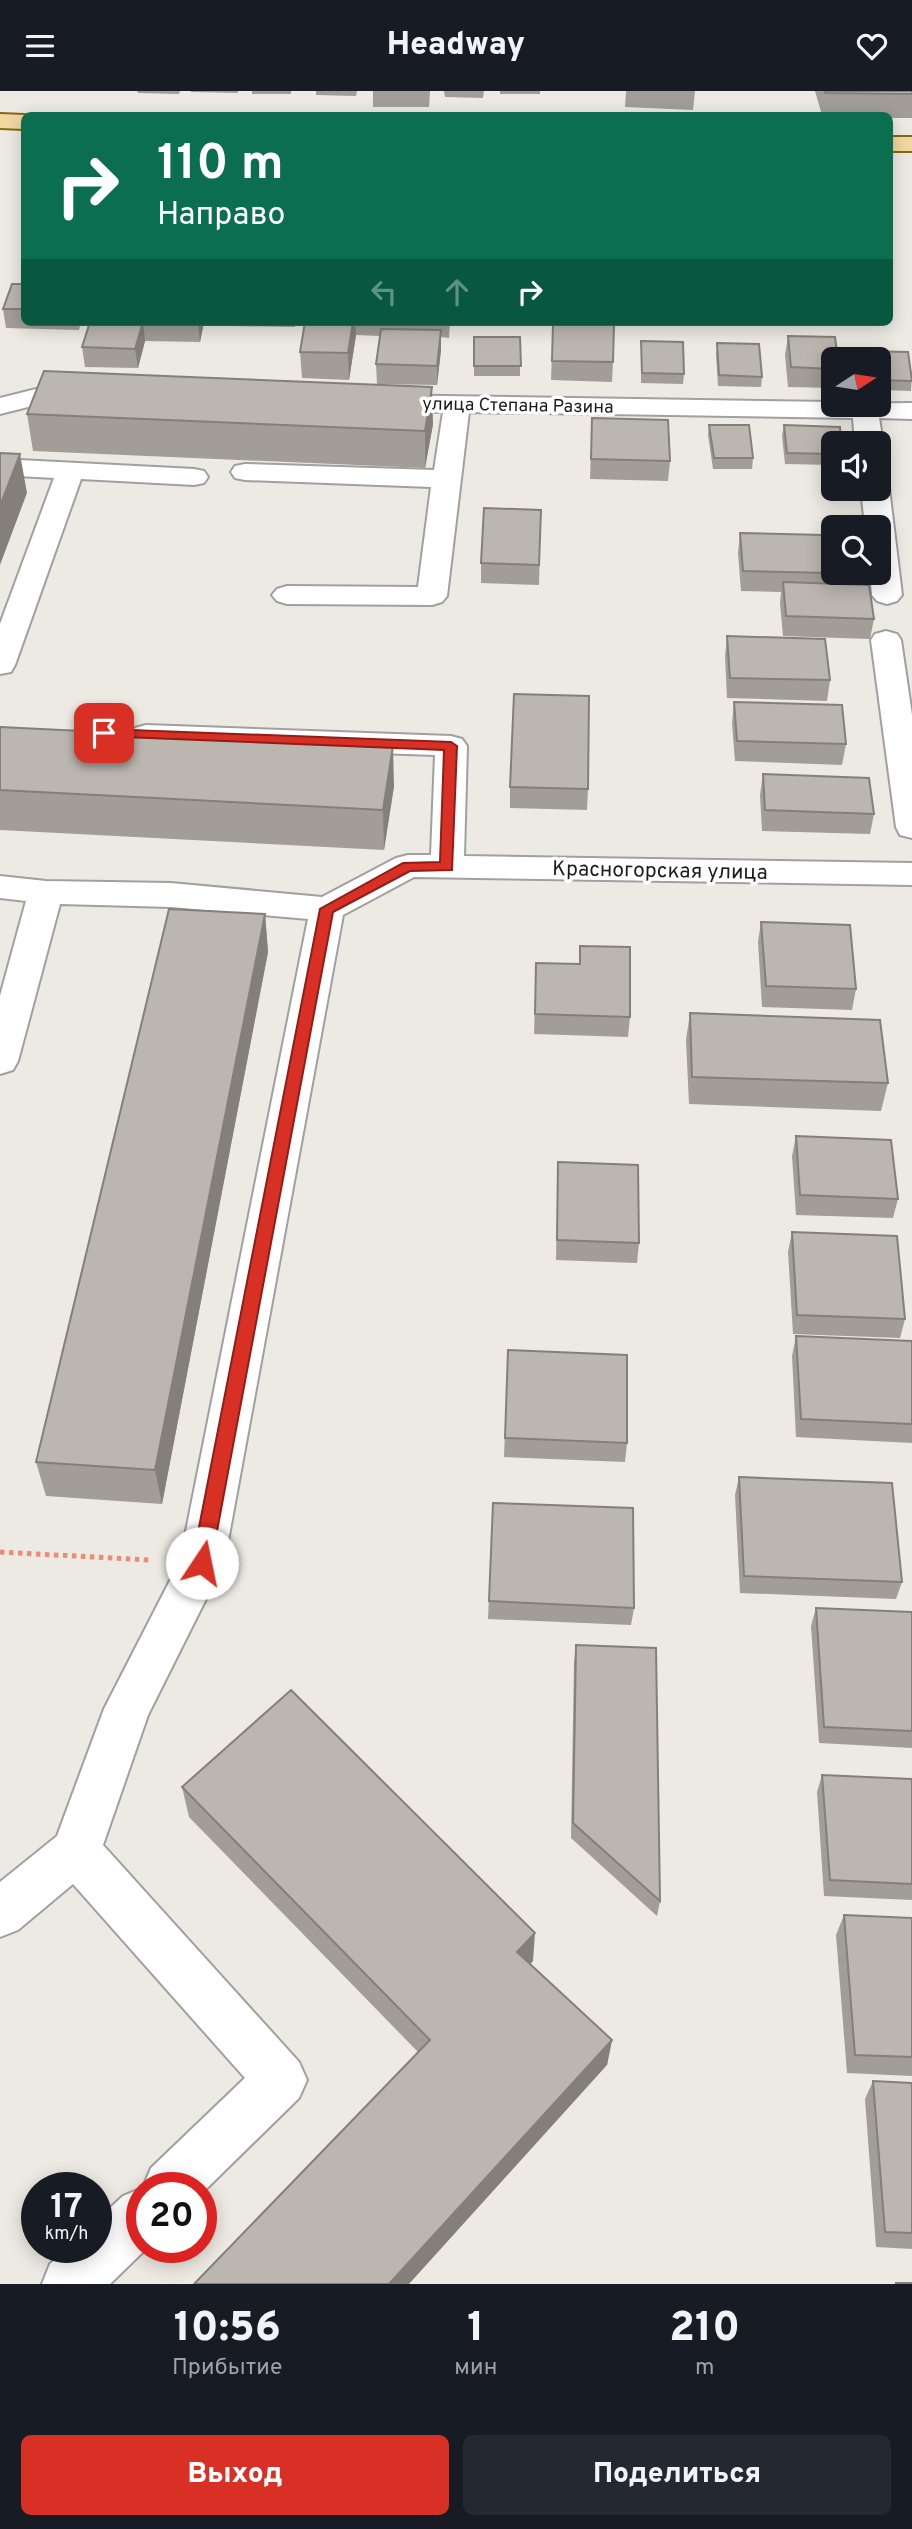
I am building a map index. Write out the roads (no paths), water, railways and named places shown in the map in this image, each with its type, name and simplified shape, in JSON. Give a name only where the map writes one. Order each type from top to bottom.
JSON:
[{"type":"main road","points":[[0,121],[21,122]]},
{"type":"main road","points":[[893,144],[912,144]]},
{"type":"street","points":[[0,406],[40,396],[109,397]]},
{"type":"street","name":"улица Степана Разина","points":[[360,402],[821,410]]},
{"type":"street","points":[[287,594],[432,596],[457,404]]},
{"type":"street","name":"улица Степана Разина","points":[[891,411],[912,411]]},
{"type":"street","points":[[0,467],[194,477]]},
{"type":"street","points":[[0,665],[71,470]]},
{"type":"street","points":[[245,472],[446,479]]},
{"type":"street","points":[[876,501],[887,595]]},
{"type":"street","points":[[886,640],[912,827]]},
{"type":"street","points":[[0,887],[46,892],[171,895],[327,909],[427,866],[451,746],[120,734]]},
{"type":"street","name":"Красногорская улица","points":[[427,866],[912,874]]},
{"type":"street","points":[[0,1061],[46,892]]},
{"type":"street","points":[[0,1913],[76,1851],[127,1709],[202,1563],[327,909]]},
{"type":"street","points":[[76,1851],[281,2080],[186,2172]]},
{"type":"street","points":[[70,2284],[126,2230]]}]
